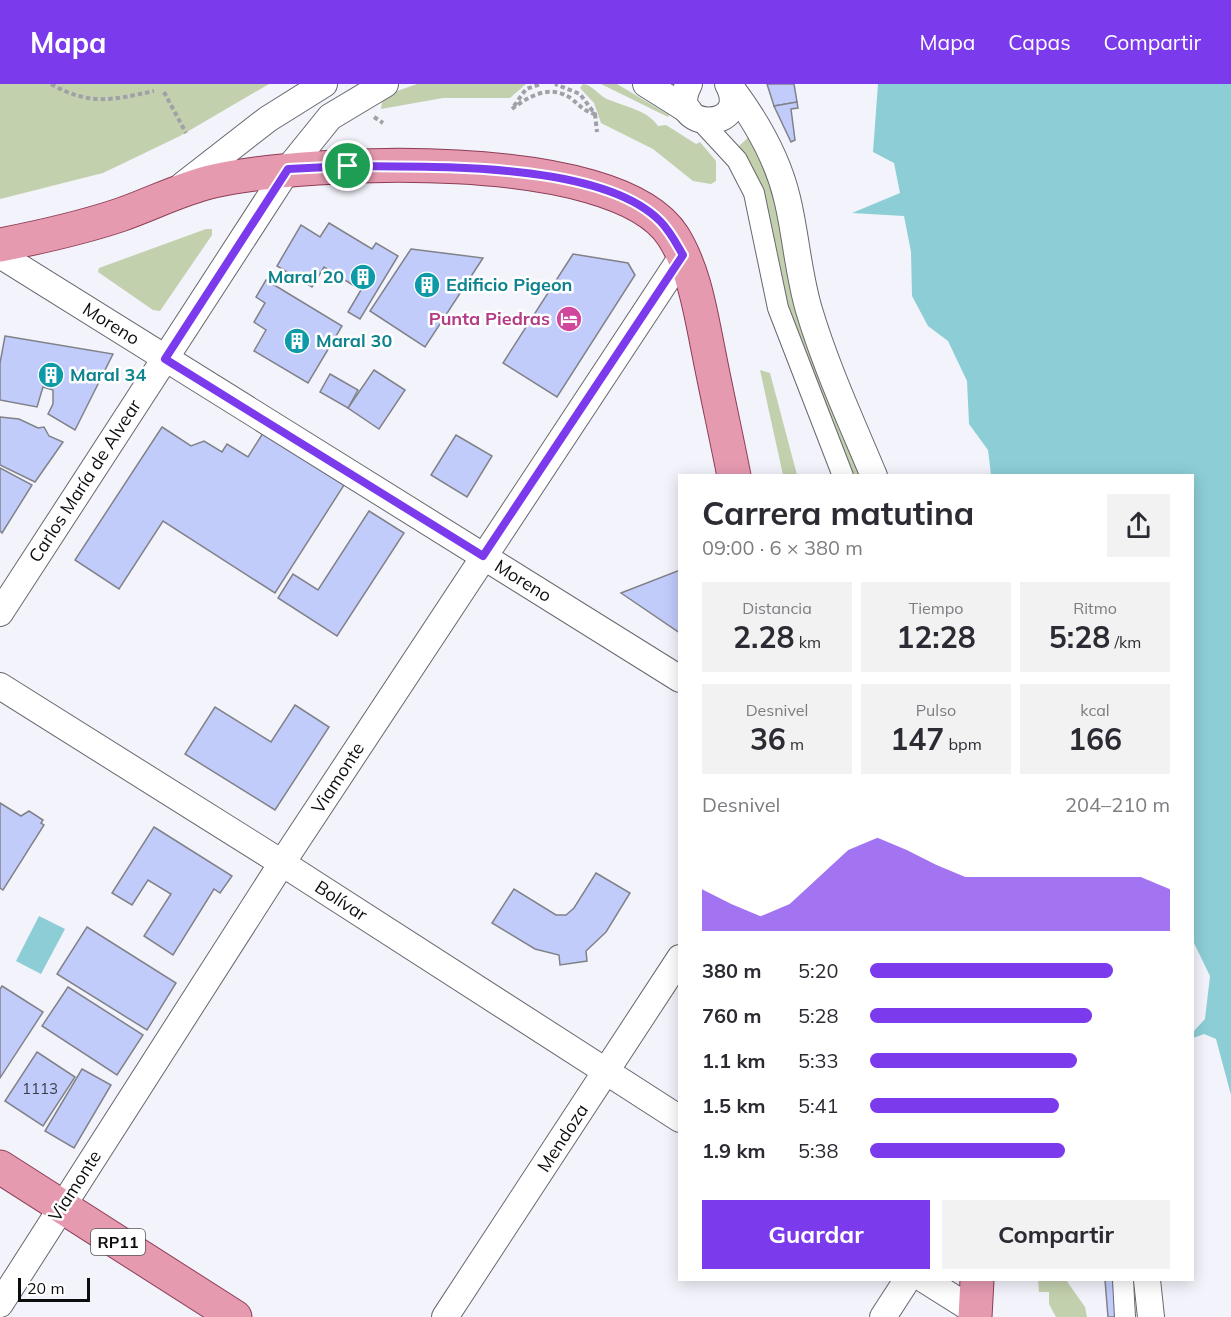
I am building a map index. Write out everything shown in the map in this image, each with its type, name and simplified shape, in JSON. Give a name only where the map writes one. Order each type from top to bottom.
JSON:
[{"type":"main road","points":[[0,245],[78,227],[212,182],[288,169],[439,167],[507,171],[573,182],[614,194],[639,206],[660,220],[683,255],[701,314],[734,474]]},
{"type":"main road","name":"RP11","points":[[0,1167],[235,1317]]},
{"type":"main road","points":[[976,1315],[977,1281]]},
{"type":"street","points":[[169,196],[268,119],[324,84]]},
{"type":"street","name":"Carlos María de Alvear","points":[[0,613],[288,169],[330,117],[385,84]]},
{"type":"street","points":[[646,84],[694,115],[737,160],[754,193],[778,308],[842,474]]},
{"type":"street","points":[[689,84],[685,98],[694,115],[715,121],[727,113],[732,100],[728,85]]},
{"type":"street","points":[[728,85],[760,130],[781,178],[808,308],[873,474]]},
{"type":"street","name":"Moreno","points":[[0,255],[678,678]]},
{"type":"street","name":"Viamonte","points":[[0,1304],[282,863],[683,255]]},
{"type":"street","name":"Bolívar","points":[[0,686],[282,863],[678,1118]]},
{"type":"street","name":"Mendoza","points":[[445,1317],[678,961]]},
{"type":"street","points":[[883,1317],[906,1281]]},
{"type":"street","points":[[926,1281],[976,1315]]},
{"type":"street","points":[[1123,1281],[1125,1317]]},
{"type":"street","points":[[1148,1281],[1151,1317]]},
{"type":"path","points":[[51,84],[68,93],[91,100],[113,100],[154,91]]},
{"type":"path","points":[[541,84],[526,89],[512,109],[529,96],[553,92],[567,96],[583,111],[595,114]]},
{"type":"path","points":[[555,84],[580,94],[595,114],[597,132]]},
{"type":"path","points":[[164,92],[186,133]]},
{"type":"green space","points":[[0,84],[269,84],[180,136],[103,173],[0,199]]},
{"type":"green space","points":[[417,84],[526,84],[510,98],[443,98],[381,109],[383,96]]},
{"type":"green space","points":[[583,84],[590,86],[607,99],[642,112],[658,126],[666,125],[696,144],[700,142],[716,161],[716,181],[711,184],[693,181],[653,149],[601,123],[594,103],[580,88]]},
{"type":"green space","points":[[601,84],[617,84],[669,115],[668,117]]},
{"type":"green space","points":[[752,134],[765,159],[865,474],[854,474],[796,333],[765,206],[750,166],[739,146]]},
{"type":"green space","points":[[206,229],[212,229],[212,235],[160,311],[153,310],[98,272],[99,268]]},
{"type":"green space","points":[[760,370],[770,373],[797,474],[783,474]]},
{"type":"green space","points":[[1038,1281],[1067,1281],[1085,1307],[1087,1317],[1056,1317],[1049,1304],[1049,1292],[1039,1292]]},
{"type":"water","points":[[878,84],[1231,84],[1231,1095],[1216,1039],[1204,1034],[1194,1038],[1194,1031],[1205,1019],[1210,976],[1194,943],[1194,474],[991,474],[988,450],[969,424],[967,381],[948,341],[928,326],[912,296],[911,252],[904,216],[852,213],[900,193],[894,163],[873,152]]},
{"type":"water","points":[[39,916],[65,929],[41,974],[16,961]]},
{"type":"building","points":[[767,84],[794,84],[797,102],[774,106]]},
{"type":"building","points":[[797,102],[798,108],[791,109],[795,140],[791,142],[774,106]]},
{"type":"building","name":"Maral 20","points":[[329,223],[372,249],[376,243],[398,256],[360,319],[348,312],[361,290],[324,267],[312,287],[277,266],[301,225],[320,237]]},
{"type":"building","name":"Edificio Pigeon","points":[[411,249],[483,258],[425,347],[370,311]]},
{"type":"building","name":"Punta Piedras","points":[[573,254],[628,263],[635,275],[557,397],[503,363]]},
{"type":"building","name":"Maral 30","points":[[266,280],[342,326],[308,383],[254,351],[266,330],[254,322],[265,303],[256,297]]},
{"type":"building","name":"Maral 34","points":[[5,336],[113,354],[75,430],[48,414],[53,404],[53,390],[43,387],[37,407],[0,400],[0,363]]},
{"type":"building","points":[[374,370],[405,390],[379,429],[348,408]]},
{"type":"building","points":[[330,374],[358,390],[348,408],[320,392]]},
{"type":"building","points":[[0,417],[19,419],[38,428],[44,427],[49,436],[63,442],[35,482],[0,465]]},
{"type":"building","points":[[162,427],[191,446],[204,441],[222,452],[227,444],[248,457],[263,433],[344,485],[275,593],[163,521],[119,589],[75,560]]},
{"type":"building","points":[[456,435],[492,456],[467,497],[431,475]]},
{"type":"building","points":[[0,468],[32,485],[2,533],[0,531]]},
{"type":"building","points":[[369,511],[404,533],[337,636],[278,598],[293,574],[318,590]]},
{"type":"building","points":[[678,571],[678,632],[621,593]]},
{"type":"building","points":[[295,705],[329,727],[275,810],[185,754],[215,707],[271,742]]},
{"type":"building","points":[[0,803],[21,816],[29,811],[43,820],[41,823],[44,825],[3,890],[0,888]]},
{"type":"building","points":[[154,827],[232,876],[220,893],[214,889],[173,955],[144,936],[171,894],[148,880],[132,905],[112,893]]},
{"type":"building","points":[[596,873],[630,893],[606,932],[586,951],[587,961],[560,965],[559,955],[535,949],[492,923],[514,889],[556,915],[566,915],[574,908]]},
{"type":"building","points":[[87,927],[176,983],[147,1030],[57,974]]},
{"type":"building","points":[[2,986],[43,1012],[0,1078],[0,989]]},
{"type":"building","points":[[68,987],[143,1035],[117,1075],[42,1026]]},
{"type":"building","points":[[37,1052],[75,1077],[43,1126],[5,1101]]},
{"type":"building","points":[[82,1069],[111,1085],[74,1148],[45,1131]]},
{"type":"building","points":[[1105,1281],[1116,1281],[1119,1317],[1108,1317]]},
{"type":"place","name":"Maral 20","points":[[363,277]]},
{"type":"place","name":"Edificio Pigeon","points":[[427,285]]},
{"type":"place","name":"Punta Piedras","points":[[569,319]]},
{"type":"place","name":"Maral 30","points":[[297,341]]},
{"type":"place","name":"Maral 34","points":[[51,375]]},
{"type":"route","points":[[348,166],[439,167],[507,171],[573,182],[614,194],[639,206],[660,220],[683,255],[483,556],[165,359],[288,169],[348,166]]}]
